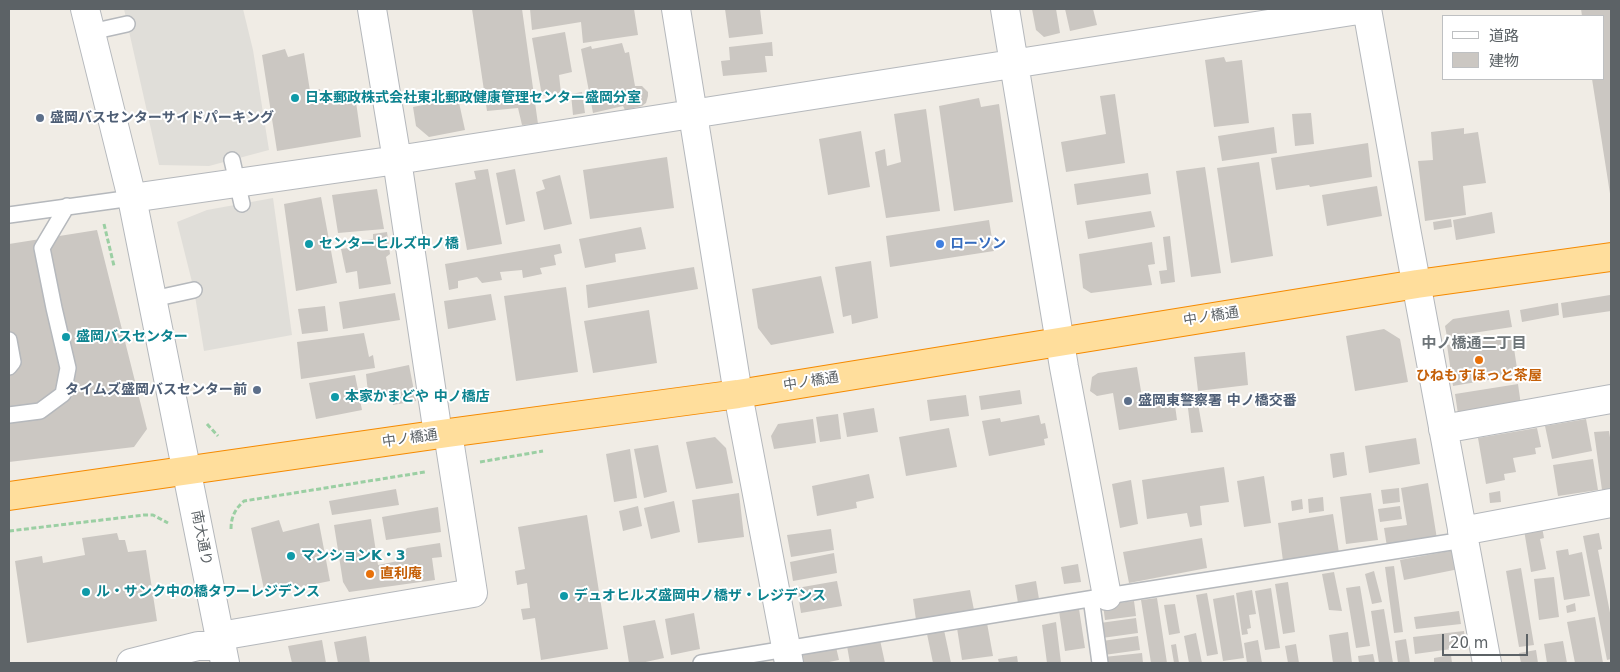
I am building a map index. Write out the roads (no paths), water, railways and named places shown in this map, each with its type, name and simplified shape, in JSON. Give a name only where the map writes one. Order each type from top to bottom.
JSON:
[{"type":"highway","name":"中ノ橋通","points":[[9,496],[738,394],[1417,284],[1611,257]]},
{"type":"street","points":[[131,663],[198,646],[222,649],[473,593],[443,434],[372,9]]},
{"type":"street","points":[[676,9],[738,394],[788,656]]},
{"type":"street","points":[[1005,9],[1101,597]]},
{"type":"street","points":[[132,198],[397,160],[1366,9],[1487,663]]},
{"type":"street","name":"南大通り","points":[[88,21],[132,198],[222,649]]},
{"type":"street","points":[[1443,429],[1611,399]]},
{"type":"street","points":[[1463,536],[1611,503]]},
{"type":"lane","points":[[88,21],[127,24]]},
{"type":"lane","points":[[10,216],[67,206],[132,198]]},
{"type":"lane","points":[[9,415],[40,411],[63,394],[68,368],[42,248],[67,206]]},
{"type":"lane","points":[[153,299],[194,290]]},
{"type":"lane","points":[[9,340],[13,362],[9,367]]},
{"type":"lane","points":[[701,663],[788,656],[1101,597],[1463,536]]},
{"type":"lane","points":[[1100,663],[1092,605],[1101,597]]},
{"type":"place","name":"日本郵政株式会社東北郵政健康管理センター盛岡分室","points":[[295,98]]},
{"type":"place","name":"盛岡バスセンターサイドパーキング","points":[[40,118]]},
{"type":"place","name":"センターヒルズ中ノ橋","points":[[309,244]]},
{"type":"place","name":"ローソン","points":[[940,244]]},
{"type":"place","name":"盛岡バスセンター","points":[[66,337]]},
{"type":"place","name":"ひねもすほっと茶屋","points":[[1479,360]]},
{"type":"place","name":"タイムズ盛岡バスセンター前","points":[[257,390]]},
{"type":"place","name":"本家かまどや 中ノ橋店","points":[[335,397]]},
{"type":"place","name":"盛岡東警察署 中ノ橋交番","points":[[1128,401]]},
{"type":"place","name":"マンションK・3","points":[[291,556]]},
{"type":"place","name":"直利庵","points":[[370,574]]},
{"type":"place","name":"ル・サンク中の橋タワーレジデンス","points":[[86,592]]},
{"type":"place","name":"デュオヒルズ盛岡中ノ橋ザ・レジデンス","points":[[564,596]]},
{"type":"district","name":"中ノ橋通二丁目","points":[[1474,344]]}]
